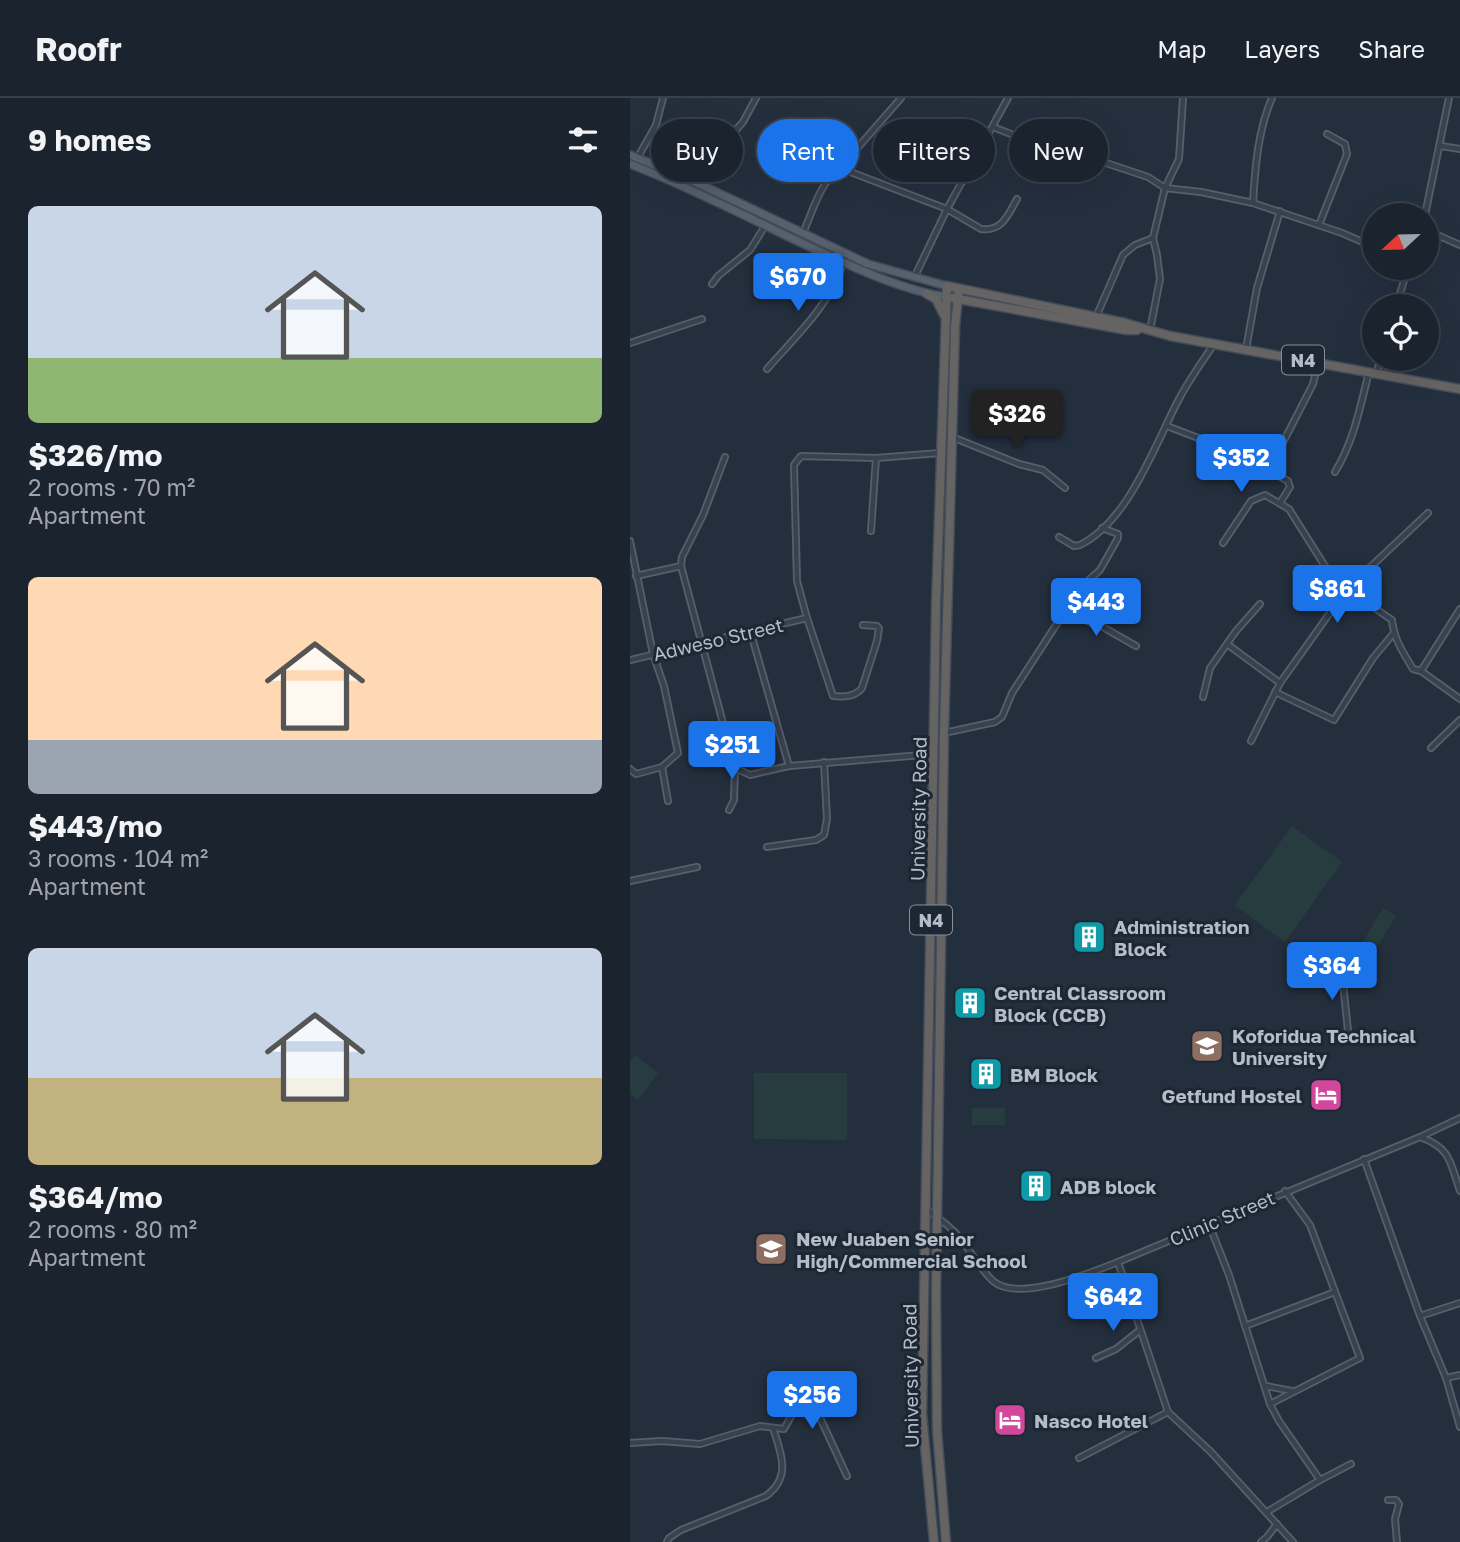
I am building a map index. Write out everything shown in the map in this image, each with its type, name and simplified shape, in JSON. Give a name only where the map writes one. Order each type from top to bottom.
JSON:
[{"type":"highway","name":"N4","points":[[947,286],[972,303],[1126,330],[1148,330]]},
{"type":"highway","name":"University Road","points":[[934,1542],[922,1414],[940,453],[947,286]]},
{"type":"highway","points":[[927,294],[936,299],[945,317]]},
{"type":"highway","name":"N4","points":[[946,297],[958,294],[1125,323],[1214,344],[1460,389]]},
{"type":"highway","name":"University Road","points":[[946,1542],[937,1430],[936,1294],[944,733],[958,294]]},
{"type":"highway","points":[[955,326],[962,309],[972,303]]},
{"type":"main road","points":[[634,156],[651,163]]},
{"type":"main road","points":[[630,164],[843,263],[927,294],[946,297]]},
{"type":"main road","points":[[695,182],[868,264],[947,286]]},
{"type":"main road","points":[[729,209],[734,200]]},
{"type":"street","points":[[634,156],[656,125],[663,98]]},
{"type":"street","points":[[743,122],[756,98]]},
{"type":"street","points":[[859,146],[901,98]]},
{"type":"street","points":[[995,123],[1008,98]]},
{"type":"street","points":[[1148,330],[1160,279],[1153,238],[1165,188],[1179,159],[1183,98]]},
{"type":"street","points":[[1253,203],[1264,116],[1272,98]]},
{"type":"street","points":[[1428,203],[1450,98]]},
{"type":"street","points":[[995,128],[1070,157],[1100,161],[1140,174],[1165,188],[1201,192],[1253,203],[1362,242]]},
{"type":"street","points":[[1319,225],[1348,154],[1345,144],[1327,134]]},
{"type":"street","points":[[1441,146],[1460,149]]},
{"type":"street","points":[[859,175],[947,209],[981,229],[988,230],[1003,224],[1017,199]]},
{"type":"street","points":[[803,233],[827,182]]},
{"type":"street","points":[[913,278],[962,182]]},
{"type":"street","points":[[1246,350],[1257,288],[1280,211]]},
{"type":"street","points":[[712,284],[750,250],[765,226]]},
{"type":"street","points":[[1439,236],[1460,246]]},
{"type":"street","points":[[1096,318],[1124,255],[1135,245],[1153,238]]},
{"type":"street","points":[[767,369],[829,294],[838,280],[843,263]]},
{"type":"street","points":[[630,343],[702,319]]},
{"type":"street","points":[[1059,537],[1074,545],[1080,545],[1109,522],[1142,474],[1178,400],[1214,344]]},
{"type":"street","points":[[1271,471],[1273,462],[1313,384],[1318,363]]},
{"type":"street","points":[[1335,472],[1355,431],[1373,373]]},
{"type":"street","points":[[1167,426],[1211,441],[1271,471],[1290,484],[1280,502]]},
{"type":"street","points":[[952,437],[1007,460],[1044,470],[1065,488]]},
{"type":"street","points":[[863,625],[879,628],[862,688],[845,697],[833,696],[797,581],[794,465],[801,457],[876,458],[940,453]]},
{"type":"street","points":[[725,457],[682,557],[681,566],[735,768],[734,800],[729,810]]},
{"type":"street","points":[[871,531],[876,458]]},
{"type":"street","points":[[1223,543],[1256,498],[1265,495],[1280,502],[1297,519],[1328,571],[1347,589],[1392,620],[1400,650],[1413,669],[1421,671],[1460,699]]},
{"type":"street","points":[[1251,741],[1280,683],[1347,589],[1428,513]]},
{"type":"street","points":[[944,733],[999,720],[1012,692],[1080,588],[1100,570],[1118,538],[1118,534],[1102,528]]},
{"type":"street","points":[[630,541],[653,654],[664,686],[678,753],[662,767],[636,774],[630,769]]},
{"type":"street","points":[[636,576],[681,566]]},
{"type":"street","points":[[1203,697],[1210,668],[1260,604]]},
{"type":"street","points":[[1421,671],[1460,609]]},
{"type":"street","points":[[1065,613],[1101,626],[1136,646]]},
{"type":"street","name":"Adweso Street","points":[[630,660],[807,618]]},
{"type":"street","points":[[750,630],[789,766]]},
{"type":"street","points":[[1276,692],[1329,720],[1334,720],[1373,658],[1394,634]]},
{"type":"street","points":[[1227,644],[1280,683]]},
{"type":"street","points":[[1431,748],[1460,720]]},
{"type":"street","points":[[735,768],[750,775],[789,766],[824,762],[934,754]]},
{"type":"street","points":[[767,847],[816,840],[824,835],[827,819],[824,762]]},
{"type":"street","points":[[662,767],[668,801]]},
{"type":"street","points":[[630,881],[697,867]]},
{"type":"street","points":[[1324,965],[1335,966],[1342,973],[1348,1031]]},
{"type":"street","name":"Clinic Street","points":[[926,1209],[958,1236],[995,1283],[1021,1291],[1086,1275],[1460,1118]]},
{"type":"street","points":[[1420,1137],[1444,1149],[1460,1191]]},
{"type":"street","points":[[1364,1159],[1420,1316],[1446,1378],[1460,1427]]},
{"type":"street","points":[[1270,1404],[1360,1358],[1310,1225],[1285,1191]]},
{"type":"street","points":[[1209,1224],[1229,1275],[1270,1404],[1320,1480]]},
{"type":"street","points":[[1118,1262],[1168,1412],[1211,1452],[1293,1542]]},
{"type":"street","points":[[1245,1326],[1335,1292]]},
{"type":"street","points":[[1420,1316],[1460,1303]]},
{"type":"street","points":[[1096,1358],[1116,1349],[1140,1329]]},
{"type":"street","points":[[1446,1378],[1460,1375]]},
{"type":"street","points":[[807,1379],[809,1395],[847,1476]]},
{"type":"street","points":[[1266,1386],[1293,1391]]},
{"type":"street","points":[[630,1443],[662,1441],[700,1444],[760,1426],[784,1429],[800,1399],[809,1395]]},
{"type":"street","points":[[1079,1458],[1168,1412]]},
{"type":"street","points":[[667,1542],[681,1530],[773,1491],[780,1476],[783,1459],[773,1428]]},
{"type":"street","points":[[1267,1512],[1351,1464]]},
{"type":"street","points":[[1388,1500],[1396,1500],[1399,1504],[1395,1519],[1396,1542]]},
{"type":"street","points":[[1261,1542],[1277,1524]]},
{"type":"green space","points":[[1292,826],[1342,862],[1285,942],[1235,905]]},
{"type":"green space","points":[[1383,908],[1396,916],[1375,951],[1362,943]]},
{"type":"green space","points":[[635,1055],[658,1073],[638,1100],[630,1094],[630,1061]]},
{"type":"green space","points":[[754,1073],[847,1073],[847,1140],[754,1139]]},
{"type":"green space","points":[[972,1108],[1005,1108],[1005,1125],[972,1125]]},
{"type":"place","name":"Administration Block","points":[[1089,937]]},
{"type":"place","name":"Central Classroom Block (CCB)","points":[[970,1003]]},
{"type":"place","name":"Koforidua Technical University","points":[[1207,1046]]},
{"type":"place","name":"BM Block","points":[[986,1074]]},
{"type":"place","name":"Getfund Hostel","points":[[1326,1095]]},
{"type":"place","name":"ADB block","points":[[1036,1186]]},
{"type":"place","name":"New Juaben Senior High/Commercial School","points":[[771,1249]]},
{"type":"place","name":"Nasco Hotel","points":[[1010,1420]]}]
